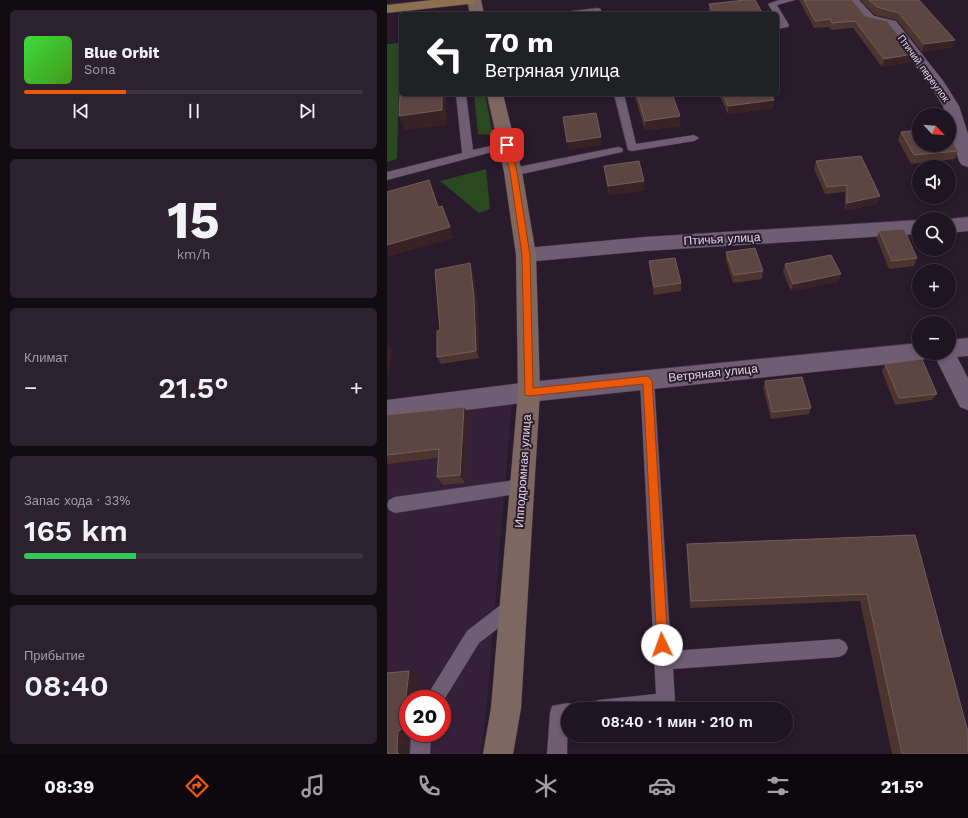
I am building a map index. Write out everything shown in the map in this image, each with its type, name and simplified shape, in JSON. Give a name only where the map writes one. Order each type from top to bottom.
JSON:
[{"type":"main road","points":[[387,9],[469,0]]},
{"type":"main road","points":[[474,0],[477,12]]},
{"type":"main road","name":"Ипподромная улица","points":[[495,96],[513,172],[526,255],[529,392],[506,708],[498,754]]},
{"type":"street","name":"Птичий переулок","points":[[851,0],[869,19],[891,24],[936,82],[951,106],[968,161]]},
{"type":"street","points":[[956,225],[968,224]]},
{"type":"street","name":"Птичья улица","points":[[526,255],[645,244],[912,227]]},
{"type":"street","points":[[956,348],[968,347]]},
{"type":"street","name":"Ветряная улица","points":[[387,410],[529,392],[912,353]]},
{"type":"street","points":[[948,360],[968,400]]},
{"type":"lane","points":[[777,12],[772,4],[791,0]]},
{"type":"lane","points":[[595,1],[598,12]]},
{"type":"lane","points":[[779,15],[785,25],[779,26]]},
{"type":"lane","points":[[461,96],[468,155]]},
{"type":"lane","points":[[619,96],[632,148],[694,138]]},
{"type":"lane","points":[[387,176],[507,145]]},
{"type":"lane","points":[[513,172],[618,150]]},
{"type":"lane","points":[[647,380],[666,702]]},
{"type":"lane","points":[[395,505],[522,486]]},
{"type":"lane","points":[[439,690],[473,637],[513,605]]},
{"type":"lane","points":[[663,661],[839,648]]},
{"type":"lane","points":[[557,754],[559,713],[561,713]]},
{"type":"lane","points":[[420,754],[421,742]]},
{"type":"shaded area","points":[[512,401],[486,714],[480,754],[387,754],[387,417]]},
{"type":"green space","points":[[399,43],[397,159],[387,162],[387,44]]},
{"type":"green space","points":[[474,96],[485,96],[493,135],[478,134]]},
{"type":"green space","points":[[486,169],[490,209],[479,213],[440,181]]},
{"type":"building","points":[[755,0],[762,12],[713,12],[709,4]]},
{"type":"building","points":[[804,0],[852,0],[865,16],[887,21],[913,54],[884,59],[855,21],[832,23],[830,19],[815,21]]},
{"type":"building","points":[[869,0],[919,0],[955,40],[924,44],[899,13],[877,7]]},
{"type":"building","points":[[400,96],[442,96],[442,110],[399,116]]},
{"type":"building","points":[[638,96],[673,96],[680,116],[645,121]]},
{"type":"building","points":[[724,96],[772,96],[774,100],[728,106]]},
{"type":"building","points":[[596,113],[601,137],[567,142],[563,117]]},
{"type":"building","points":[[912,131],[912,151],[901,132]]},
{"type":"building","points":[[912,152],[947,152],[914,155]]},
{"type":"building","points":[[861,156],[880,196],[847,203],[847,185],[827,187],[816,161]]},
{"type":"building","points":[[639,161],[644,181],[608,186],[604,166]]},
{"type":"building","points":[[429,180],[438,207],[442,206],[450,227],[387,245],[387,192]]},
{"type":"building","points":[[904,229],[912,247],[912,256],[916,256],[917,258],[892,261],[879,231]]},
{"type":"building","points":[[755,248],[763,271],[734,275],[726,252]]},
{"type":"building","points":[[831,255],[841,274],[793,284],[785,264]]},
{"type":"building","points":[[675,258],[681,283],[654,287],[649,261]]},
{"type":"building","points":[[470,263],[474,298],[476,351],[437,357],[437,331],[440,330],[435,270]]},
{"type":"building","points":[[922,360],[937,394],[899,398],[885,364]]},
{"type":"building","points":[[802,377],[811,408],[772,412],[765,381]]},
{"type":"building","points":[[464,407],[460,475],[437,477],[439,449],[387,455],[387,415]]},
{"type":"building","points":[[915,535],[968,732],[968,754],[902,754],[867,594],[691,601],[687,544]]},
{"type":"building","points":[[409,671],[407,690],[399,690],[399,730],[397,752],[399,754],[387,754],[387,673]]},
{"type":"route","points":[[507,145],[513,172],[526,255],[529,392],[647,380],[662,645]]}]
